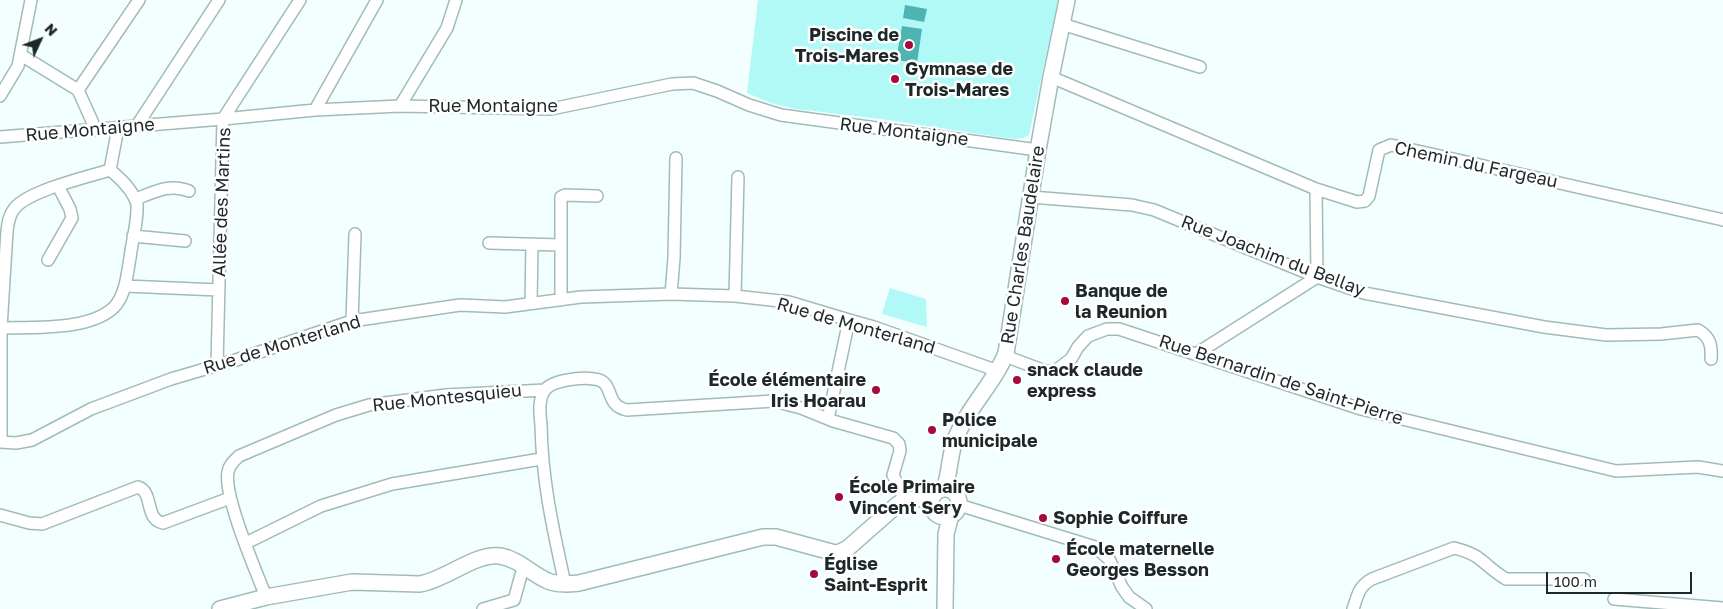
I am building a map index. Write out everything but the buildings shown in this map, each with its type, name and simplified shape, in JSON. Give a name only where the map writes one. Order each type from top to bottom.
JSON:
[{"type":"main road","name":"Rue Charles Baudelaire","points":[[945,609],[946,534],[938,499],[957,433],[998,371],[1005,356],[1050,77],[1067,0]]},
{"type":"main road","points":[[220,609],[229,605],[261,601],[352,582],[420,584],[430,582],[477,559],[489,556],[512,559],[547,581],[564,584],[579,583],[763,537],[776,537],[835,553],[848,548],[898,504],[938,499]]},
{"type":"street","points":[[0,96],[18,66],[32,0]]},
{"type":"street","points":[[78,90],[139,0]]},
{"type":"street","points":[[136,126],[219,0]]},
{"type":"street","name":"Allée des Martins","points":[[217,365],[223,120],[300,0]]},
{"type":"street","points":[[315,110],[378,0]]},
{"type":"street","points":[[400,106],[447,28],[456,0]]},
{"type":"street","points":[[1062,24],[1200,67]]},
{"type":"street","points":[[21,55],[78,90],[96,130]]},
{"type":"street","name":"Chemin du Fargeau","points":[[1050,77],[1316,189],[1357,202],[1365,201],[1369,196],[1377,154],[1382,148],[1391,145],[1723,220]]},
{"type":"street","name":"Rue Montaigne","points":[[0,137],[223,120],[315,110],[400,106],[551,109],[672,84],[693,83],[749,105],[781,115],[1038,150]]},
{"type":"street","points":[[1,328],[58,326],[91,320],[104,315],[115,306],[125,286],[138,209],[136,198],[110,170],[118,128]]},
{"type":"street","points":[[670,294],[674,258],[676,158]]},
{"type":"street","name":"Rue de Monterland","points":[[110,170],[34,195],[20,202],[10,216],[7,231],[1,328],[0,442],[16,443],[32,440],[91,409],[171,379],[352,321],[460,305],[506,307],[581,297],[670,294],[736,296],[788,302],[874,327],[998,371]]},
{"type":"street","points":[[736,296],[738,176]]},
{"type":"street","points":[[48,260],[72,218],[70,208],[58,186]]},
{"type":"street","points":[[136,198],[170,187],[189,191]]},
{"type":"street","points":[[1196,354],[1317,277],[1316,189]]},
{"type":"street","points":[[561,300],[561,197],[565,195],[597,196]]},
{"type":"street","name":"Rue Joachim du Bellay","points":[[1031,197],[1132,205],[1154,210],[1317,277],[1364,293],[1544,327],[1606,336],[1661,334],[1698,330],[1709,339],[1712,350],[1711,359]]},
{"type":"street","points":[[352,321],[355,234]]},
{"type":"street","points":[[133,236],[185,241]]},
{"type":"street","points":[[489,243],[560,245]]},
{"type":"street","points":[[531,303],[532,244]]},
{"type":"street","points":[[125,286],[219,290]]},
{"type":"street","points":[[850,320],[828,419],[893,438],[899,444],[900,451],[894,475],[938,499],[1095,547],[1109,559],[1119,582],[1129,597],[1146,609]]},
{"type":"street","name":"Rue Bernardin de Saint-Pierre","points":[[1005,356],[1046,371],[1055,372],[1071,359],[1078,347],[1088,336],[1106,329],[1119,329],[1361,409],[1616,471],[1698,467],[1723,471]]},
{"type":"street","name":"Rue Montesquieu","points":[[261,601],[246,543],[230,498],[227,478],[230,466],[239,456],[354,409],[396,401],[446,395],[545,390],[557,382],[592,378],[598,379],[606,385],[619,409],[774,401],[800,408],[828,419]]},
{"type":"street","points":[[545,390],[540,403],[541,459],[545,493],[564,584]]},
{"type":"street","points":[[246,543],[321,506],[392,484],[541,459]]},
{"type":"street","points":[[0,515],[29,523],[42,524],[141,488],[146,493],[154,518],[163,523],[230,498]]},
{"type":"street","points":[[1353,609],[1363,584],[1454,548],[1466,551],[1477,557],[1495,573],[1506,578],[1584,579]]},
{"type":"street","points":[[483,609],[514,600],[521,575],[526,568]]},
{"type":"street","points":[[1614,599],[1723,608]]},
{"type":"shaded area","name":"Gymnase de Trois-Mares","points":[[758,0],[1058,0],[1029,135],[1013,139],[881,119],[796,109],[771,103],[747,93]]},
{"type":"shaded area","points":[[905,5],[927,9],[924,22],[903,18]]},
{"type":"shaded area","name":"Piscine de Trois-Mares","points":[[902,26],[922,29],[917,63],[896,60]]},
{"type":"shaded area","points":[[890,288],[926,299],[927,327],[882,314]]},
{"type":"place","name":"Piscine de Trois-Mares","points":[[909,45]]},
{"type":"place","name":"Gymnase de Trois-Mares","points":[[895,79]]},
{"type":"place","name":"Banque de la Reunion","points":[[1065,301]]},
{"type":"place","name":"snack claude express","points":[[1017,380]]},
{"type":"place","name":"École élémentaire Iris Hoarau","points":[[876,390]]},
{"type":"place","name":"Police municipale","points":[[932,430]]},
{"type":"place","name":"École Primaire Vincent Sery","points":[[839,497]]},
{"type":"place","name":"Sophie Coiffure","points":[[1043,518]]},
{"type":"place","name":"École maternelle Georges Besson","points":[[1056,559]]},
{"type":"place","name":"Église Saint-Esprit","points":[[814,574]]}]
